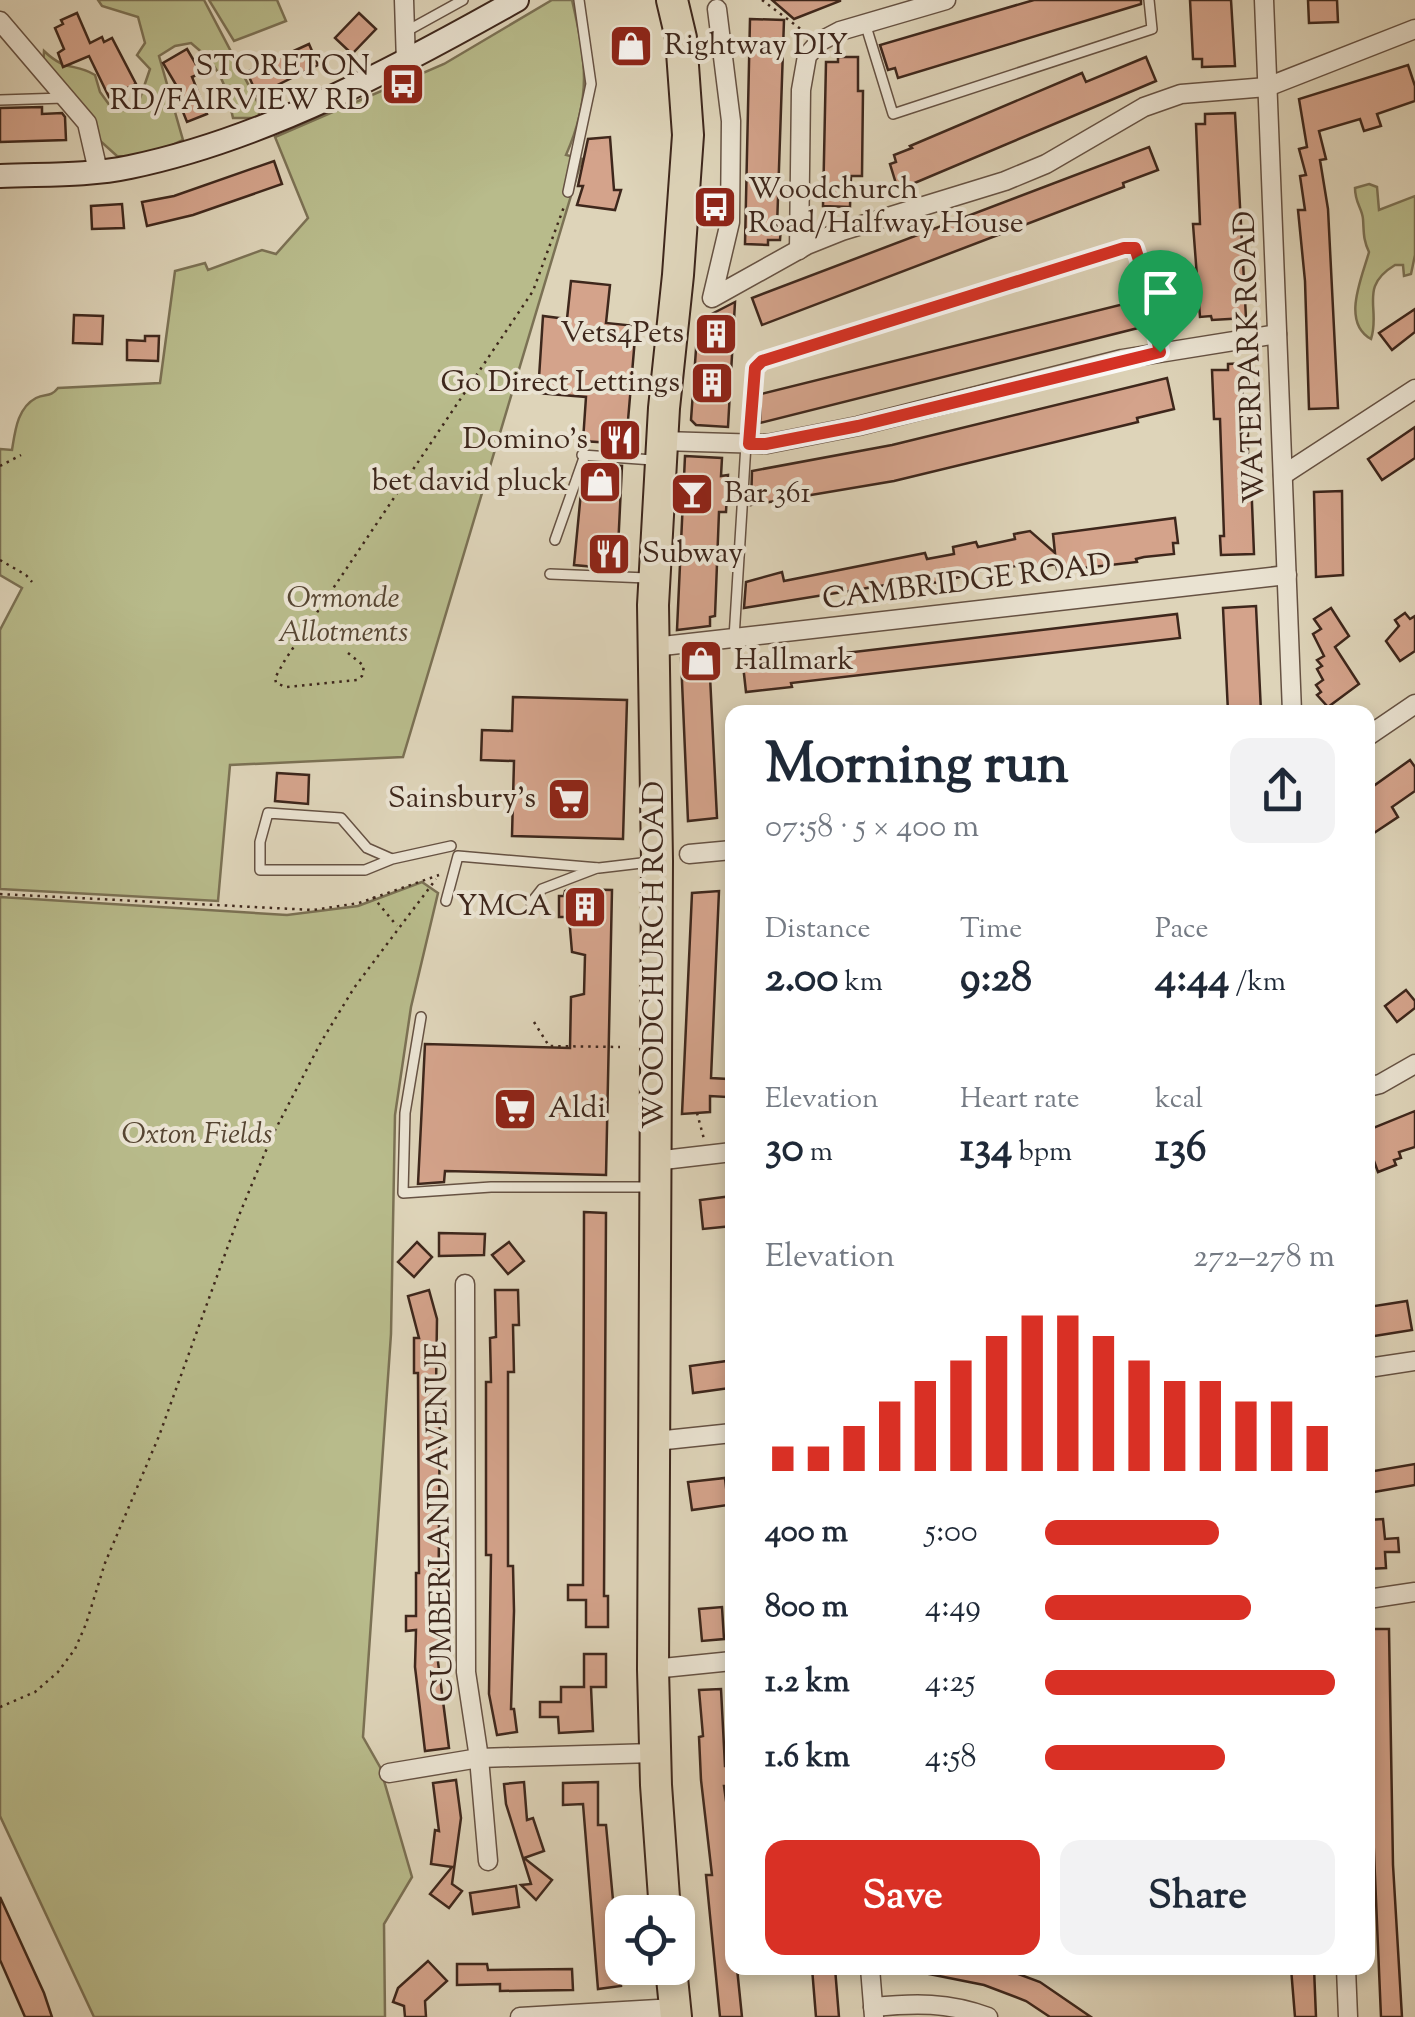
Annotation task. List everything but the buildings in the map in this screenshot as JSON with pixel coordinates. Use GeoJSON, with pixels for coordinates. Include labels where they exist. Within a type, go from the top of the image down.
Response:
{"type":"FeatureCollection","features":[{"type":"Feature","properties":{"kind":"highway","name":"WOODCHURCH ROAD"},"geometry":{"type":"LineString","coordinates":[[664,1895],[652,1669],[658,861],[654,647],[662,450],[688,135],[682,38],[672,0]]}},
{"type":"Feature","properties":{"kind":"highway"},"geometry":{"type":"LineString","coordinates":[[673,1985],[675,2012]]}},
{"type":"Feature","properties":{"kind":"main road"},"geometry":{"type":"LineString","coordinates":[[0,176],[127,168],[241,134],[406,62],[517,0]]}},
{"type":"Feature","properties":{"kind":"main road"},"geometry":{"type":"LineString","coordinates":[[655,0],[682,38]]}},
{"type":"Feature","properties":{"kind":"street"},"geometry":{"type":"LineString","coordinates":[[404,0],[406,62]]}},
{"type":"Feature","properties":{"kind":"street"},"geometry":{"type":"LineString","coordinates":[[799,250],[801,90],[807,56],[819,42],[840,31],[946,0]]}},
{"type":"Feature","properties":{"kind":"street","name":"WATERPARK ROAD"},"geometry":{"type":"LineString","coordinates":[[1264,0],[1292,705]]}},
{"type":"Feature","properties":{"kind":"street"},"geometry":{"type":"LineString","coordinates":[[717,9],[730,121],[730,222],[712,298],[842,231],[1004,181],[1046,164],[1110,124],[1181,94],[1267,87],[1415,29]]}},
{"type":"Feature","properties":{"kind":"street"},"geometry":{"type":"LineString","coordinates":[[0,21],[87,123],[98,171]]}},
{"type":"Feature","properties":{"kind":"street"},"geometry":{"type":"LineString","coordinates":[[662,450],[766,444],[858,426],[1160,352],[1278,334]]}},
{"type":"Feature","properties":{"kind":"street"},"geometry":{"type":"LineString","coordinates":[[1283,476],[1415,388]]}},
{"type":"Feature","properties":{"kind":"street","name":"CAMBRIDGE ROAD"},"geometry":{"type":"LineString","coordinates":[[654,647],[1287,575]]}},
{"type":"Feature","properties":{"kind":"street"},"geometry":{"type":"LineString","coordinates":[[1375,731],[1415,704]]}},
{"type":"Feature","properties":{"kind":"street"},"geometry":{"type":"LineString","coordinates":[[689,854],[725,851]]}},
{"type":"Feature","properties":{"kind":"street"},"geometry":{"type":"LineString","coordinates":[[1375,1085],[1415,1064]]}},
{"type":"Feature","properties":{"kind":"street"},"geometry":{"type":"LineString","coordinates":[[654,1174],[706,1155],[725,1153]]}},
{"type":"Feature","properties":{"kind":"street","name":"CUMBERLAND AVENUE"},"geometry":{"type":"LineString","coordinates":[[465,1284],[466,1672],[479,1758],[488,1862]]}},
{"type":"Feature","properties":{"kind":"street"},"geometry":{"type":"LineString","coordinates":[[1375,1367],[1415,1361]]}},
{"type":"Feature","properties":{"kind":"street"},"geometry":{"type":"LineString","coordinates":[[656,1441],[725,1434]]}},
{"type":"Feature","properties":{"kind":"street"},"geometry":{"type":"LineString","coordinates":[[1375,1598],[1415,1592]]}},
{"type":"Feature","properties":{"kind":"street"},"geometry":{"type":"LineString","coordinates":[[652,1669],[725,1662]]}},
{"type":"Feature","properties":{"kind":"street"},"geometry":{"type":"LineString","coordinates":[[389,1773],[479,1758],[654,1753]]}},
{"type":"Feature","properties":{"kind":"street"},"geometry":{"type":"LineString","coordinates":[[871,1975],[874,2012],[922,2002],[966,2008],[988,2017]]}},
{"type":"Feature","properties":{"kind":"street"},"geometry":{"type":"LineString","coordinates":[[1346,1975],[1348,2017]]}},
{"type":"Feature","properties":{"kind":"street"},"geometry":{"type":"LineString","coordinates":[[520,2017],[675,2012]]}},
{"type":"Feature","properties":{"kind":"lane"},"geometry":{"type":"LineString","coordinates":[[405,32],[463,0]]}},
{"type":"Feature","properties":{"kind":"lane"},"geometry":{"type":"LineString","coordinates":[[568,192],[591,84],[579,0]]}},
{"type":"Feature","properties":{"kind":"lane"},"geometry":{"type":"LineString","coordinates":[[865,24],[894,114],[1152,29],[1149,0]]}},
{"type":"Feature","properties":{"kind":"lane"},"geometry":{"type":"LineString","coordinates":[[0,100],[66,98]]}},
{"type":"Feature","properties":{"kind":"lane"},"geometry":{"type":"LineString","coordinates":[[734,638],[747,444],[755,368],[762,361],[1124,248],[1135,248],[1160,352]]}},
{"type":"Feature","properties":{"kind":"lane"},"geometry":{"type":"LineString","coordinates":[[554,540],[583,455],[662,450]]}},
{"type":"Feature","properties":{"kind":"lane"},"geometry":{"type":"LineString","coordinates":[[550,574],[655,578]]}},
{"type":"Feature","properties":{"kind":"lane"},"geometry":{"type":"LineString","coordinates":[[392,859],[367,848],[341,818],[268,813],[260,842],[260,870],[365,870],[392,859],[451,846]]}},
{"type":"Feature","properties":{"kind":"lane"},"geometry":{"type":"LineString","coordinates":[[446,901],[458,856],[599,868],[658,861]]}},
{"type":"Feature","properties":{"kind":"lane"},"geometry":{"type":"LineString","coordinates":[[531,903],[542,889],[599,868]]}},
{"type":"Feature","properties":{"kind":"lane"},"geometry":{"type":"LineString","coordinates":[[420,1018],[404,1113],[404,1193],[654,1174]]}},
{"type":"Feature","properties":{"kind":"path"},"geometry":{"type":"LineString","coordinates":[[762,0],[819,42]]}},
{"type":"Feature","properties":{"kind":"path"},"geometry":{"type":"LineString","coordinates":[[348,653],[364,666],[357,680],[286,687],[276,683],[285,660],[533,291],[568,192]]}},
{"type":"Feature","properties":{"kind":"path"},"geometry":{"type":"LineString","coordinates":[[0,466],[21,455]]}},
{"type":"Feature","properties":{"kind":"path"},"geometry":{"type":"LineString","coordinates":[[0,560],[26,574],[32,582]]}},
{"type":"Feature","properties":{"kind":"path"},"geometry":{"type":"LineString","coordinates":[[0,894],[290,912],[337,907],[441,874],[380,948],[321,1042],[272,1136],[74,1649],[58,1672],[35,1692],[0,1707]]}},
{"type":"Feature","properties":{"kind":"path"},"geometry":{"type":"LineString","coordinates":[[373,897],[398,927]]}},
{"type":"Feature","properties":{"kind":"path"},"geometry":{"type":"LineString","coordinates":[[534,1022],[549,1046],[620,1047]]}},
{"type":"Feature","properties":{"kind":"path"},"geometry":{"type":"LineString","coordinates":[[697,1113],[706,1155]]}},
{"type":"Feature","properties":{"kind":"green space"},"geometry":{"type":"Polygon","coordinates":[[[98,0],[204,0],[259,105],[259,118],[233,118],[224,85],[209,60],[191,43],[175,46],[159,56],[183,140],[147,157],[117,156],[88,130],[43,69],[44,51],[65,65],[95,75],[100,92],[113,110],[136,110],[150,69],[137,55],[145,43],[138,17],[102,6],[98,0]]]}},
{"type":"Feature","properties":{"kind":"green space"},"geometry":{"type":"Polygon","coordinates":[[[209,0],[277,0],[286,21],[234,41],[209,0]]]}},
{"type":"Feature","properties":{"kind":"green space","name":"Ormonde Allotments"},"geometry":{"type":"Polygon","coordinates":[[[552,0],[572,0],[581,42],[583,96],[566,155],[582,159],[403,757],[230,765],[218,901],[0,889],[0,630],[22,588],[0,575],[0,449],[12,450],[25,408],[58,388],[160,383],[175,271],[205,263],[208,270],[262,250],[276,254],[308,218],[275,137],[444,64],[552,0]]]}},
{"type":"Feature","properties":{"kind":"green space"},"geometry":{"type":"Polygon","coordinates":[[[1369,184],[1377,187],[1379,210],[1415,196],[1415,255],[1411,274],[1404,276],[1403,265],[1395,265],[1377,282],[1371,339],[1362,331],[1355,311],[1369,252],[1355,188],[1369,184]]]}},
{"type":"Feature","properties":{"kind":"green space","name":"Oxton Fields"},"geometry":{"type":"Polygon","coordinates":[[[422,882],[438,893],[411,1007],[395,1115],[391,1334],[363,1737],[380,1767],[412,1877],[384,1924],[385,2017],[94,2017],[0,1816],[0,897],[287,915],[358,906],[422,882]]]}},
{"type":"Feature","properties":{"kind":"place","name":"Rightway DIY"},"geometry":{"type":"Point","coordinates":[631,46]}},
{"type":"Feature","properties":{"kind":"place","name":"STORETON RD/FAIRVIEW RD"},"geometry":{"type":"Point","coordinates":[403,84]}},
{"type":"Feature","properties":{"kind":"place","name":"Woodchurch Road/Halfway House"},"geometry":{"type":"Point","coordinates":[715,207]}},
{"type":"Feature","properties":{"kind":"place","name":"Vets4Pets"},"geometry":{"type":"Point","coordinates":[716,334]}},
{"type":"Feature","properties":{"kind":"place","name":"Go Direct Lettings"},"geometry":{"type":"Point","coordinates":[712,383]}},
{"type":"Feature","properties":{"kind":"place","name":"Domino's"},"geometry":{"type":"Point","coordinates":[620,440]}},
{"type":"Feature","properties":{"kind":"place","name":"bet david pluck"},"geometry":{"type":"Point","coordinates":[600,482]}},
{"type":"Feature","properties":{"kind":"place","name":"Bar 361"},"geometry":{"type":"Point","coordinates":[692,494]}},
{"type":"Feature","properties":{"kind":"place","name":"Subway"},"geometry":{"type":"Point","coordinates":[609,554]}},
{"type":"Feature","properties":{"kind":"place","name":"Hallmark"},"geometry":{"type":"Point","coordinates":[701,661]}},
{"type":"Feature","properties":{"kind":"place","name":"Sainsbury's"},"geometry":{"type":"Point","coordinates":[569,799]}},
{"type":"Feature","properties":{"kind":"place","name":"YMCA"},"geometry":{"type":"Point","coordinates":[585,907]}},
{"type":"Feature","properties":{"kind":"place","name":"Aldi"},"geometry":{"type":"Point","coordinates":[515,1109]}},
{"type":"Feature","properties":{"kind":"route"},"geometry":{"type":"LineString","coordinates":[[1124,248],[1135,248],[1160,352],[858,426],[749,444],[755,368],[762,361],[1124,248]]}}]}
